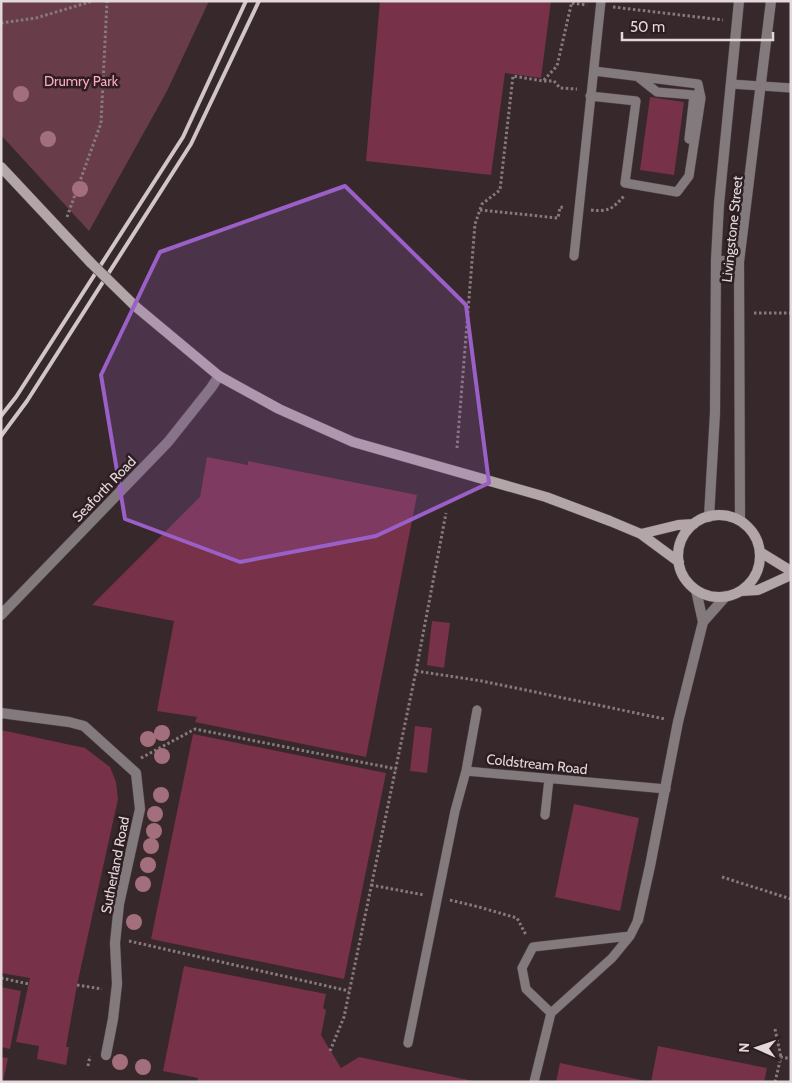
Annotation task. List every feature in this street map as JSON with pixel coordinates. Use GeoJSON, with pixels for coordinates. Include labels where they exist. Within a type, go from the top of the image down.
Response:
{"type":"FeatureCollection","features":[{"type":"Feature","properties":{"kind":"street","name":"Livingstone Street"},"geometry":{"type":"LineString","coordinates":[[709,517],[715,413],[718,204],[739,1]]}},
{"type":"Feature","properties":{"kind":"street","name":"Livingstone Street"},"geometry":{"type":"LineString","coordinates":[[740,520],[739,262],[771,1]]}},
{"type":"Feature","properties":{"kind":"street"},"geometry":{"type":"LineString","coordinates":[[1,168],[90,263],[135,306],[219,376],[278,410],[353,442],[546,497],[641,534],[679,562]]}},
{"type":"Feature","properties":{"kind":"street","name":"Seaforth Road"},"geometry":{"type":"LineString","coordinates":[[1,615],[168,442],[219,376]]}},
{"type":"Feature","properties":{"kind":"street"},"geometry":{"type":"LineString","coordinates":[[641,534],[678,525],[694,524],[709,517],[719,515],[730,516],[740,520],[750,528],[757,539],[760,552],[759,567],[752,581],[741,591]]}},
{"type":"Feature","properties":{"kind":"street"},"geometry":{"type":"LineString","coordinates":[[694,524],[682,541],[679,562],[682,573],[696,590],[716,597],[726,596],[741,591],[758,590],[791,575]]}},
{"type":"Feature","properties":{"kind":"street"},"geometry":{"type":"LineString","coordinates":[[760,552],[791,571]]}},
{"type":"Feature","properties":{"kind":"street"},"geometry":{"type":"LineString","coordinates":[[638,920],[666,790],[678,722],[702,622],[696,590]]}},
{"type":"Feature","properties":{"kind":"street"},"geometry":{"type":"LineString","coordinates":[[702,622],[726,596]]}},
{"type":"Feature","properties":{"kind":"street","name":"Sutherland Road"},"geometry":{"type":"LineString","coordinates":[[1,713],[69,722],[84,726],[136,773],[140,809],[119,904],[115,943],[117,984],[106,1055]]}},
{"type":"Feature","properties":{"kind":"lane"},"geometry":{"type":"LineString","coordinates":[[574,256],[601,4]]}},
{"type":"Feature","properties":{"kind":"lane"},"geometry":{"type":"LineString","coordinates":[[590,96],[636,101],[625,183],[677,192],[689,176],[701,98],[698,84],[594,71]]}},
{"type":"Feature","properties":{"kind":"lane"},"geometry":{"type":"LineString","coordinates":[[731,84],[791,88]]}},
{"type":"Feature","properties":{"kind":"lane"},"geometry":{"type":"LineString","coordinates":[[716,260],[739,262]]}},
{"type":"Feature","properties":{"kind":"lane","name":"Coldstream Road"},"geometry":{"type":"LineString","coordinates":[[477,710],[466,770],[666,790]]}},
{"type":"Feature","properties":{"kind":"lane"},"geometry":{"type":"LineString","coordinates":[[408,1043],[455,812],[466,770]]}},
{"type":"Feature","properties":{"kind":"lane"},"geometry":{"type":"LineString","coordinates":[[545,815],[549,779]]}},
{"type":"Feature","properties":{"kind":"lane"},"geometry":{"type":"LineString","coordinates":[[534,1082],[552,1013],[612,958],[630,936],[638,920]]}},
{"type":"Feature","properties":{"kind":"lane"},"geometry":{"type":"LineString","coordinates":[[552,1013],[526,989],[522,968],[532,947],[630,936]]}},
{"type":"Feature","properties":{"kind":"path"},"geometry":{"type":"LineString","coordinates":[[1,23],[36,18],[93,1]]}},
{"type":"Feature","properties":{"kind":"path"},"geometry":{"type":"LineString","coordinates":[[62,232],[101,123],[107,1]]}},
{"type":"Feature","properties":{"kind":"path"},"geometry":{"type":"LineString","coordinates":[[457,448],[475,224],[482,204],[500,190],[513,76],[543,81],[556,66],[572,2],[601,4],[737,22]]}},
{"type":"Feature","properties":{"kind":"path"},"geometry":{"type":"LineString","coordinates":[[480,210],[558,218],[560,208],[605,212],[615,206],[636,184]]}},
{"type":"Feature","properties":{"kind":"path"},"geometry":{"type":"LineString","coordinates":[[740,313],[791,314]]}},
{"type":"Feature","properties":{"kind":"path"},"geometry":{"type":"LineString","coordinates":[[330,1051],[344,1017],[416,671],[446,513]]}},
{"type":"Feature","properties":{"kind":"path"},"geometry":{"type":"LineString","coordinates":[[416,671],[482,681],[678,722]]}},
{"type":"Feature","properties":{"kind":"path"},"geometry":{"type":"LineString","coordinates":[[126,765],[195,729],[396,769]]}},
{"type":"Feature","properties":{"kind":"path"},"geometry":{"type":"LineString","coordinates":[[722,877],[791,899]]}},
{"type":"Feature","properties":{"kind":"path"},"geometry":{"type":"LineString","coordinates":[[371,885],[479,906],[517,918],[532,947]]}},
{"type":"Feature","properties":{"kind":"path"},"geometry":{"type":"LineString","coordinates":[[115,943],[128,941],[349,991]]}},
{"type":"Feature","properties":{"kind":"path"},"geometry":{"type":"LineString","coordinates":[[1,978],[28,984]]}},
{"type":"Feature","properties":{"kind":"path"},"geometry":{"type":"LineString","coordinates":[[78,985],[102,989],[102,980]]}},
{"type":"Feature","properties":{"kind":"path"},"geometry":{"type":"LineString","coordinates":[[775,1029],[780,1057],[775,1082]]}},
{"type":"Feature","properties":{"kind":"path"},"geometry":{"type":"LineString","coordinates":[[780,1057],[791,1059]]}},
{"type":"Feature","properties":{"kind":"highlighted area"},"geometry":{"type":"Polygon","coordinates":[[[345,186],[466,305],[489,483],[376,536],[240,562],[125,519],[101,375],[160,252],[345,186]]]}},
{"type":"Feature","properties":{"kind":"green space","name":"Drumry Park"},"geometry":{"type":"Polygon","coordinates":[[[1,1],[209,1],[167,91],[89,231],[1,135],[1,1]]]}},
{"type":"Feature","properties":{"kind":"building"},"geometry":{"type":"Polygon","coordinates":[[[380,1],[551,1],[541,78],[505,73],[491,175],[366,161],[380,1]]]}},
{"type":"Feature","properties":{"kind":"building"},"geometry":{"type":"Polygon","coordinates":[[[650,97],[684,102],[674,175],[640,170],[650,97]]]}},
{"type":"Feature","properties":{"kind":"building"},"geometry":{"type":"Polygon","coordinates":[[[207,457],[248,465],[248,461],[417,495],[366,757],[195,722],[197,717],[157,711],[174,621],[92,605],[200,497],[207,457]]]}},
{"type":"Feature","properties":{"kind":"building"},"geometry":{"type":"Polygon","coordinates":[[[432,621],[450,623],[444,668],[427,665],[432,621]]]}},
{"type":"Feature","properties":{"kind":"building"},"geometry":{"type":"Polygon","coordinates":[[[415,726],[432,728],[427,773],[410,771],[415,726]]]}},
{"type":"Feature","properties":{"kind":"building"},"geometry":{"type":"Polygon","coordinates":[[[1,730],[85,748],[110,767],[116,782],[118,799],[77,985],[66,1047],[69,1047],[66,1065],[37,1059],[39,1046],[16,1042],[30,978],[1,973],[1,730]]]}},
{"type":"Feature","properties":{"kind":"building"},"geometry":{"type":"Polygon","coordinates":[[[193,734],[386,773],[344,979],[151,939],[193,734]]]}},
{"type":"Feature","properties":{"kind":"building"},"geometry":{"type":"Polygon","coordinates":[[[574,804],[639,818],[620,911],[555,897],[574,804]]]}},
{"type":"Feature","properties":{"kind":"building"},"geometry":{"type":"Polygon","coordinates":[[[184,966],[326,994],[323,1008],[326,1010],[321,1035],[341,1068],[359,1057],[478,1082],[197,1082],[198,1078],[163,1071],[184,966]]]}},
{"type":"Feature","properties":{"kind":"building"},"geometry":{"type":"Polygon","coordinates":[[[1,987],[21,991],[10,1049],[1,1047],[1,987]]]}},
{"type":"Feature","properties":{"kind":"building"},"geometry":{"type":"Polygon","coordinates":[[[658,1046],[767,1068],[764,1082],[651,1082],[658,1046]]]}},
{"type":"Feature","properties":{"kind":"building"},"geometry":{"type":"Polygon","coordinates":[[[1,1057],[8,1058],[3,1082],[1,1082],[1,1057]]]}},
{"type":"Feature","properties":{"kind":"building"},"geometry":{"type":"Polygon","coordinates":[[[560,1063],[646,1081],[646,1082],[556,1082],[560,1063]]]}},
{"type":"Feature","properties":{"kind":"railway"},"geometry":{"type":"LineString","coordinates":[[1,416],[16,397],[183,137],[246,1]]}},
{"type":"Feature","properties":{"kind":"railway"},"geometry":{"type":"LineString","coordinates":[[1,436],[27,401],[191,144],[259,1]]}}]}
